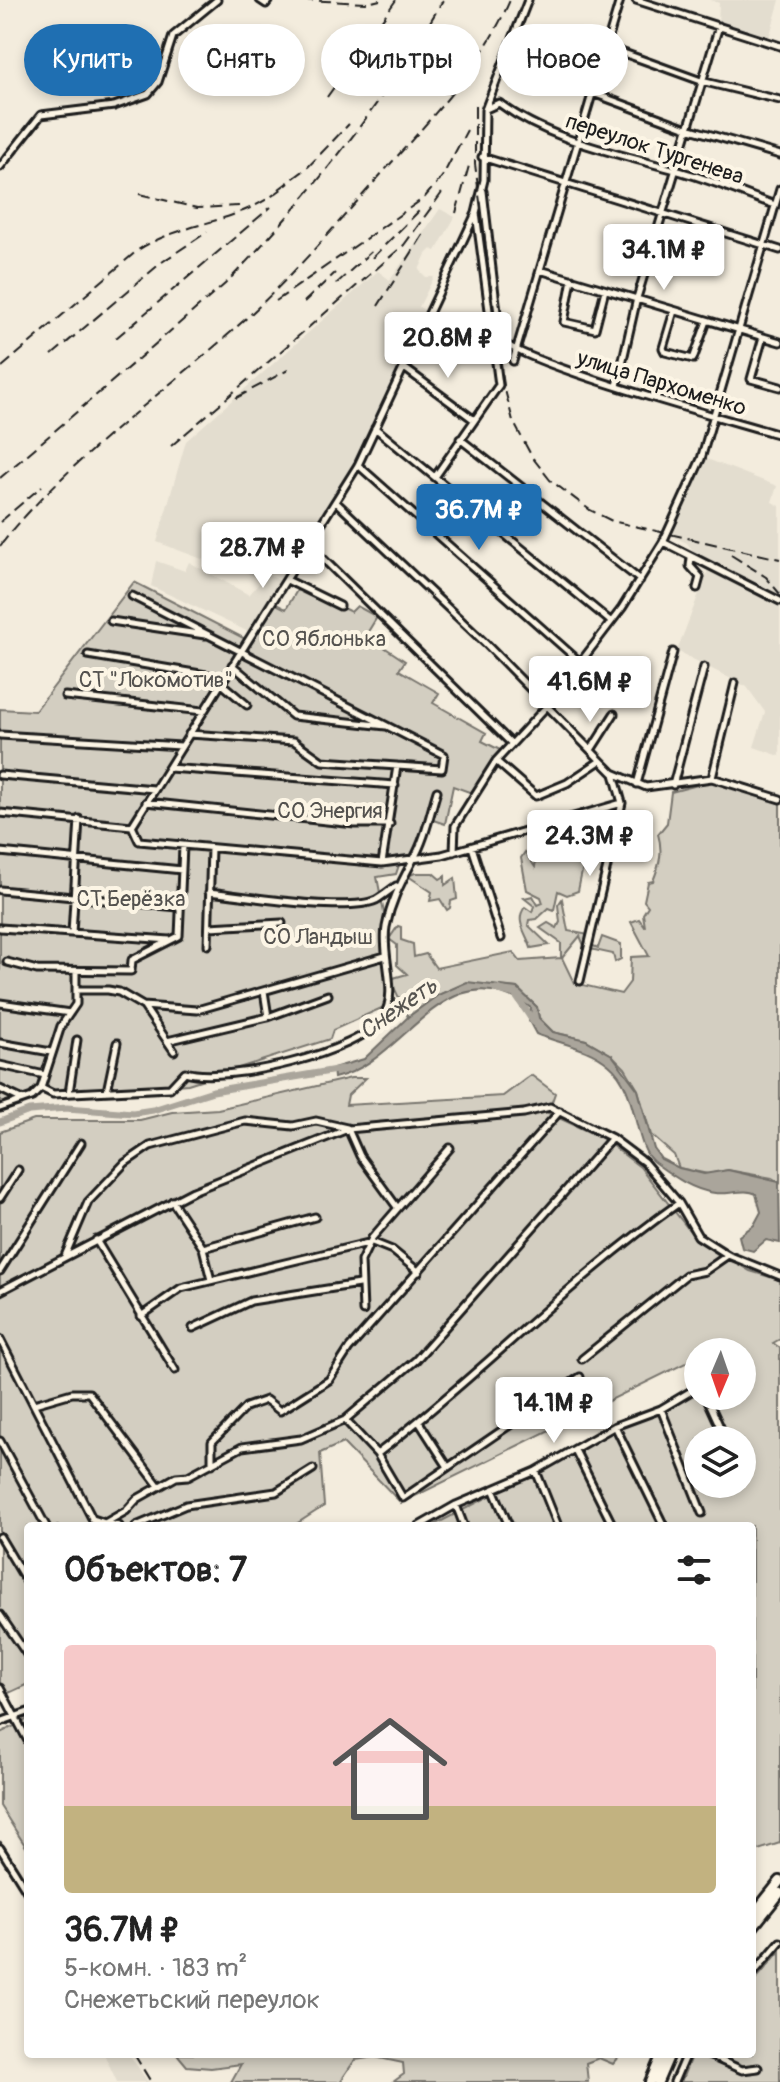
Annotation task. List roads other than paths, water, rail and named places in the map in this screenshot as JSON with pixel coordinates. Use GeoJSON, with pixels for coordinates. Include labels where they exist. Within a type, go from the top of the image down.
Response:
{"type":"FeatureCollection","features":[{"type":"Feature","properties":{"kind":"main road"},"geometry":{"type":"LineString","coordinates":[[756,1911],[780,1881]]}},
{"type":"Feature","properties":{"kind":"main road"},"geometry":{"type":"LineString","coordinates":[[756,1923],[780,1893]]}},
{"type":"Feature","properties":{"kind":"main road"},"geometry":{"type":"LineString","coordinates":[[650,2082],[660,2058]]}},
{"type":"Feature","properties":{"kind":"main road"},"geometry":{"type":"LineString","coordinates":[[658,2082],[668,2058]]}},
{"type":"Feature","properties":{"kind":"street"},"geometry":{"type":"LineString","coordinates":[[0,167],[41,115],[114,106],[148,94],[158,82],[173,36],[217,0]]}},
{"type":"Feature","properties":{"kind":"street"},"geometry":{"type":"LineString","coordinates":[[260,0],[266,4],[269,0]]}},
{"type":"Feature","properties":{"kind":"street"},"geometry":{"type":"LineString","coordinates":[[516,352],[500,338],[482,157],[485,110],[528,0]]}},
{"type":"Feature","properties":{"kind":"street"},"geometry":{"type":"LineString","coordinates":[[613,24],[620,0]]}},
{"type":"Feature","properties":{"kind":"street"},"geometry":{"type":"LineString","coordinates":[[636,0],[780,46]]}},
{"type":"Feature","properties":{"kind":"street"},"geometry":{"type":"LineString","coordinates":[[617,386],[637,298],[719,26]]}},
{"type":"Feature","properties":{"kind":"street"},"geometry":{"type":"LineString","coordinates":[[628,55],[701,81],[780,100]]}},
{"type":"Feature","properties":{"kind":"street"},"geometry":{"type":"LineString","coordinates":[[513,361],[591,96]]}},
{"type":"Feature","properties":{"kind":"street"},"geometry":{"type":"LineString","coordinates":[[594,96],[780,155]]}},
{"type":"Feature","properties":{"kind":"street","name":"переулок Тургенева"},"geometry":{"type":"LineString","coordinates":[[485,110],[492,103],[499,103],[539,127],[577,142],[777,202]]}},
{"type":"Feature","properties":{"kind":"street"},"geometry":{"type":"LineString","coordinates":[[482,157],[780,250]]}},
{"type":"Feature","properties":{"kind":"street"},"geometry":{"type":"LineString","coordinates":[[132,826],[358,465],[476,213],[483,189]]}},
{"type":"Feature","properties":{"kind":"street"},"geometry":{"type":"LineString","coordinates":[[454,852],[455,826],[496,761],[547,706],[640,580],[663,542],[696,472],[780,189]]}},
{"type":"Feature","properties":{"kind":"street"},"geometry":{"type":"LineString","coordinates":[[435,477],[499,385],[476,213]]}},
{"type":"Feature","properties":{"kind":"street"},"geometry":{"type":"LineString","coordinates":[[540,270],[780,342]]}},
{"type":"Feature","properties":{"kind":"street"},"geometry":{"type":"LineString","coordinates":[[572,279],[564,322],[595,329],[605,290]]}},
{"type":"Feature","properties":{"kind":"street"},"geometry":{"type":"LineString","coordinates":[[674,311],[663,348],[678,355],[694,358],[707,321]]}},
{"type":"Feature","properties":{"kind":"street"},"geometry":{"type":"LineString","coordinates":[[763,337],[751,379],[780,387]]}},
{"type":"Feature","properties":{"kind":"street","name":"улица Пархоменко"},"geometry":{"type":"LineString","coordinates":[[516,352],[780,435]]}},
{"type":"Feature","properties":{"kind":"street"},"geometry":{"type":"LineString","coordinates":[[403,367],[473,419]]}},
{"type":"Feature","properties":{"kind":"street"},"geometry":{"type":"LineString","coordinates":[[375,428],[610,621]]}},
{"type":"Feature","properties":{"kind":"street"},"geometry":{"type":"LineString","coordinates":[[460,439],[640,580]]}},
{"type":"Feature","properties":{"kind":"street"},"geometry":{"type":"LineString","coordinates":[[358,465],[580,662]]}},
{"type":"Feature","properties":{"kind":"street"},"geometry":{"type":"LineString","coordinates":[[337,503],[373,533],[613,773],[637,784],[660,788],[712,778],[780,799]]}},
{"type":"Feature","properties":{"kind":"street"},"geometry":{"type":"LineString","coordinates":[[663,542],[780,601]]}},
{"type":"Feature","properties":{"kind":"street"},"geometry":{"type":"LineString","coordinates":[[310,546],[511,743]]}},
{"type":"Feature","properties":{"kind":"street"},"geometry":{"type":"LineString","coordinates":[[691,558],[690,566],[700,577],[697,588]]}},
{"type":"Feature","properties":{"kind":"street"},"geometry":{"type":"LineString","coordinates":[[286,580],[340,606]]}},
{"type":"Feature","properties":{"kind":"street"},"geometry":{"type":"LineString","coordinates":[[132,596],[444,755],[442,769],[322,761],[294,741],[189,734]]}},
{"type":"Feature","properties":{"kind":"street"},"geometry":{"type":"LineString","coordinates":[[111,621],[210,636]]}},
{"type":"Feature","properties":{"kind":"street"},"geometry":{"type":"LineString","coordinates":[[637,784],[673,652]]}},
{"type":"Feature","properties":{"kind":"street"},"geometry":{"type":"LineString","coordinates":[[88,655],[223,681],[247,705]]}},
{"type":"Feature","properties":{"kind":"street"},"geometry":{"type":"LineString","coordinates":[[232,665],[293,716],[387,726]]}},
{"type":"Feature","properties":{"kind":"street"},"geometry":{"type":"LineString","coordinates":[[673,785],[704,667]]}},
{"type":"Feature","properties":{"kind":"street"},"geometry":{"type":"LineString","coordinates":[[712,778],[735,683]]}},
{"type":"Feature","properties":{"kind":"street"},"geometry":{"type":"LineString","coordinates":[[65,696],[203,711]]}},
{"type":"Feature","properties":{"kind":"street"},"geometry":{"type":"LineString","coordinates":[[591,750],[614,714]]}},
{"type":"Feature","properties":{"kind":"street"},"geometry":{"type":"LineString","coordinates":[[0,735],[181,746]]}},
{"type":"Feature","properties":{"kind":"street"},"geometry":{"type":"LineString","coordinates":[[496,761],[536,796],[567,783],[600,761]]}},
{"type":"Feature","properties":{"kind":"street"},"geometry":{"type":"LineString","coordinates":[[382,863],[397,766]]}},
{"type":"Feature","properties":{"kind":"street"},"geometry":{"type":"LineString","coordinates":[[169,768],[395,785]]}},
{"type":"Feature","properties":{"kind":"street"},"geometry":{"type":"LineString","coordinates":[[580,981],[622,803],[613,773]]}},
{"type":"Feature","properties":{"kind":"street"},"geometry":{"type":"LineString","coordinates":[[0,775],[154,789]]}},
{"type":"Feature","properties":{"kind":"street"},"geometry":{"type":"LineString","coordinates":[[41,1088],[53,1094],[170,1088],[185,1072],[201,1077],[253,1070],[349,1045],[374,1028],[389,1004],[386,929],[397,885],[414,860],[437,791]]}},
{"type":"Feature","properties":{"kind":"street"},"geometry":{"type":"LineString","coordinates":[[146,802],[355,824],[390,824]]}},
{"type":"Feature","properties":{"kind":"street"},"geometry":{"type":"LineString","coordinates":[[132,826],[139,841],[382,863],[454,852],[622,803]]}},
{"type":"Feature","properties":{"kind":"street"},"geometry":{"type":"LineString","coordinates":[[0,813],[132,826]]}},
{"type":"Feature","properties":{"kind":"street"},"geometry":{"type":"LineString","coordinates":[[72,933],[79,819]]}},
{"type":"Feature","properties":{"kind":"street"},"geometry":{"type":"LineString","coordinates":[[7,962],[37,970],[131,971],[132,960],[179,936],[183,846]]}},
{"type":"Feature","properties":{"kind":"street"},"geometry":{"type":"LineString","coordinates":[[472,847],[501,938]]}},
{"type":"Feature","properties":{"kind":"street"},"geometry":{"type":"LineString","coordinates":[[208,945],[211,848]]}},
{"type":"Feature","properties":{"kind":"street"},"geometry":{"type":"LineString","coordinates":[[0,852],[182,870]]}},
{"type":"Feature","properties":{"kind":"street"},"geometry":{"type":"LineString","coordinates":[[209,892],[317,904],[361,903],[375,900],[397,885]]}},
{"type":"Feature","properties":{"kind":"street"},"geometry":{"type":"LineString","coordinates":[[0,890],[178,907]]}},
{"type":"Feature","properties":{"kind":"street"},"geometry":{"type":"LineString","coordinates":[[209,927],[282,923]]}},
{"type":"Feature","properties":{"kind":"street"},"geometry":{"type":"LineString","coordinates":[[0,928],[171,940]]}},
{"type":"Feature","properties":{"kind":"street"},"geometry":{"type":"LineString","coordinates":[[143,1006],[197,1010],[385,956]]}},
{"type":"Feature","properties":{"kind":"street"},"geometry":{"type":"LineString","coordinates":[[0,1108],[23,1100],[41,1088],[51,1052],[78,990],[76,971]]}},
{"type":"Feature","properties":{"kind":"street"},"geometry":{"type":"LineString","coordinates":[[78,990],[119,992],[143,1006],[174,1051]]}},
{"type":"Feature","properties":{"kind":"street"},"geometry":{"type":"LineString","coordinates":[[264,991],[268,1017]]}},
{"type":"Feature","properties":{"kind":"street"},"geometry":{"type":"LineString","coordinates":[[167,1041],[268,1017],[328,995]]}},
{"type":"Feature","properties":{"kind":"street"},"geometry":{"type":"LineString","coordinates":[[0,1003],[70,1013]]}},
{"type":"Feature","properties":{"kind":"street"},"geometry":{"type":"LineString","coordinates":[[69,1093],[77,1040]]}},
{"type":"Feature","properties":{"kind":"street"},"geometry":{"type":"LineString","coordinates":[[0,1043],[51,1052]]}},
{"type":"Feature","properties":{"kind":"street"},"geometry":{"type":"LineString","coordinates":[[107,1091],[117,1043]]}},
{"type":"Feature","properties":{"kind":"street"},"geometry":{"type":"LineString","coordinates":[[0,1065],[45,1075]]}},
{"type":"Feature","properties":{"kind":"street"},"geometry":{"type":"LineString","coordinates":[[0,1089],[23,1100]]}},
{"type":"Feature","properties":{"kind":"street"},"geometry":{"type":"LineString","coordinates":[[0,1291],[172,1201],[348,1129],[524,1113],[550,1107],[612,1138],[644,1162],[679,1203],[698,1236],[728,1255],[780,1276]]}},
{"type":"Feature","properties":{"kind":"street"},"geometry":{"type":"LineString","coordinates":[[212,1464],[212,1442],[226,1424],[246,1407],[266,1400],[280,1411],[329,1380],[349,1349],[560,1111]]}},
{"type":"Feature","properties":{"kind":"street"},"geometry":{"type":"LineString","coordinates":[[65,1256],[88,1202],[125,1163],[150,1146],[245,1121],[293,1126],[316,1121],[348,1129]]}},
{"type":"Feature","properties":{"kind":"street"},"geometry":{"type":"LineString","coordinates":[[348,1129],[360,1156],[397,1207]]}},
{"type":"Feature","properties":{"kind":"street"},"geometry":{"type":"LineString","coordinates":[[106,1522],[159,1486],[212,1464],[242,1447],[301,1439],[345,1420],[416,1360],[612,1138]]}},
{"type":"Feature","properties":{"kind":"street"},"geometry":{"type":"LineString","coordinates":[[0,1271],[81,1143]]}},
{"type":"Feature","properties":{"kind":"street"},"geometry":{"type":"LineString","coordinates":[[363,1311],[359,1284],[361,1261],[397,1207],[450,1148]]}},
{"type":"Feature","properties":{"kind":"street"},"geometry":{"type":"LineString","coordinates":[[0,1198],[18,1170]]}},
{"type":"Feature","properties":{"kind":"street"},"geometry":{"type":"LineString","coordinates":[[172,1201],[203,1248],[211,1280]]}},
{"type":"Feature","properties":{"kind":"street"},"geometry":{"type":"LineString","coordinates":[[377,1454],[419,1422],[624,1241],[679,1203]]}},
{"type":"Feature","properties":{"kind":"street"},"geometry":{"type":"LineString","coordinates":[[203,1248],[315,1217]]}},
{"type":"Feature","properties":{"kind":"street"},"geometry":{"type":"LineString","coordinates":[[96,1240],[175,1370]]}},
{"type":"Feature","properties":{"kind":"street"},"geometry":{"type":"LineString","coordinates":[[141,1316],[181,1288],[372,1242],[392,1250],[419,1272]]}},
{"type":"Feature","properties":{"kind":"street"},"geometry":{"type":"LineString","coordinates":[[582,1359],[686,1275],[705,1271],[728,1255]]}},
{"type":"Feature","properties":{"kind":"street"},"geometry":{"type":"LineString","coordinates":[[193,1328],[251,1301],[359,1284]]}},
{"type":"Feature","properties":{"kind":"street"},"geometry":{"type":"LineString","coordinates":[[0,1339],[94,1522]]}},
{"type":"Feature","properties":{"kind":"street"},"geometry":{"type":"LineString","coordinates":[[345,1420],[377,1454],[403,1498],[580,1377]]}},
{"type":"Feature","properties":{"kind":"street"},"geometry":{"type":"LineString","coordinates":[[34,1404],[72,1393],[89,1393],[159,1486]]}},
{"type":"Feature","properties":{"kind":"street"},"geometry":{"type":"LineString","coordinates":[[428,1522],[456,1505],[536,1471],[615,1426],[661,1409],[684,1395]]}},
{"type":"Feature","properties":{"kind":"street"},"geometry":{"type":"LineString","coordinates":[[661,1409],[702,1513]]}},
{"type":"Feature","properties":{"kind":"street"},"geometry":{"type":"LineString","coordinates":[[419,1422],[448,1467]]}},
{"type":"Feature","properties":{"kind":"street"},"geometry":{"type":"LineString","coordinates":[[615,1426],[662,1522]]}},
{"type":"Feature","properties":{"kind":"street"},"geometry":{"type":"LineString","coordinates":[[0,1441],[44,1522]]}},
{"type":"Feature","properties":{"kind":"street"},"geometry":{"type":"LineString","coordinates":[[575,1450],[611,1522]]}},
{"type":"Feature","properties":{"kind":"street"},"geometry":{"type":"LineString","coordinates":[[146,1522],[186,1505],[276,1492],[313,1469]]}},
{"type":"Feature","properties":{"kind":"street"},"geometry":{"type":"LineString","coordinates":[[536,1471],[556,1522]]}},
{"type":"Feature","properties":{"kind":"street"},"geometry":{"type":"LineString","coordinates":[[494,1491],[507,1522]]}},
{"type":"Feature","properties":{"kind":"street"},"geometry":{"type":"LineString","coordinates":[[456,1505],[462,1522]]}},
{"type":"Feature","properties":{"kind":"street"},"geometry":{"type":"LineString","coordinates":[[93,1519],[102,1522]]}},
{"type":"Feature","properties":{"kind":"street"},"geometry":{"type":"LineString","coordinates":[[0,1537],[24,1577]]}},
{"type":"Feature","properties":{"kind":"street"},"geometry":{"type":"LineString","coordinates":[[0,1615],[24,1650]]}},
{"type":"Feature","properties":{"kind":"street"},"geometry":{"type":"LineString","coordinates":[[0,1688],[24,1734]]}},
{"type":"Feature","properties":{"kind":"street"},"geometry":{"type":"LineString","coordinates":[[0,1722],[24,1713]]}},
{"type":"Feature","properties":{"kind":"street"},"geometry":{"type":"LineString","coordinates":[[0,1848],[24,1887]]}},
{"type":"Feature","properties":{"kind":"street"},"geometry":{"type":"LineString","coordinates":[[756,1970],[780,1942]]}},
{"type":"Feature","properties":{"kind":"street"},"geometry":{"type":"LineString","coordinates":[[674,2082],[684,2058]]}},
{"type":"Feature","properties":{"kind":"street"},"geometry":{"type":"LineString","coordinates":[[715,2058],[742,2070],[758,2068]]}},
{"type":"Feature","properties":{"kind":"waterway","name":"Снежеть"},"geometry":{"type":"LineString","coordinates":[[496,989],[515,994],[533,1021]]}},
{"type":"Feature","properties":{"kind":"waterway","name":"Снежеть"},"geometry":{"type":"LineString","coordinates":[[0,1122],[29,1111],[67,1108],[133,1113],[153,1110],[213,1091],[342,1069]]}},
{"type":"Feature","properties":{"kind":"railway"},"geometry":{"type":"LineString","coordinates":[[301,0],[368,3],[380,0]]}},
{"type":"Feature","properties":{"kind":"railway"},"geometry":{"type":"LineString","coordinates":[[327,97],[396,0]]}},
{"type":"Feature","properties":{"kind":"railway"},"geometry":{"type":"LineString","coordinates":[[0,478],[225,284],[256,251],[315,184],[370,113],[443,0]]}},
{"type":"Feature","properties":{"kind":"railway"},"geometry":{"type":"LineString","coordinates":[[0,546],[58,482],[221,341],[307,257],[458,85],[487,44],[510,0]]}},
{"type":"Feature","properties":{"kind":"railway"},"geometry":{"type":"LineString","coordinates":[[475,106],[475,164],[504,386],[513,421],[532,457],[550,480],[590,510],[612,521],[780,559]]}},
{"type":"Feature","properties":{"kind":"railway"},"geometry":{"type":"LineString","coordinates":[[279,189],[306,169],[349,124]]}},
{"type":"Feature","properties":{"kind":"railway"},"geometry":{"type":"LineString","coordinates":[[276,301],[424,198],[442,177],[467,130]]}},
{"type":"Feature","properties":{"kind":"railway"},"geometry":{"type":"LineString","coordinates":[[456,213],[470,162]]}},
{"type":"Feature","properties":{"kind":"railway"},"geometry":{"type":"LineString","coordinates":[[2,367],[138,250],[175,232],[252,207],[289,183]]}},
{"type":"Feature","properties":{"kind":"railway"},"geometry":{"type":"LineString","coordinates":[[171,446],[404,245],[444,190]]}},
{"type":"Feature","properties":{"kind":"railway"},"geometry":{"type":"LineString","coordinates":[[139,194],[197,208],[239,206]]}},
{"type":"Feature","properties":{"kind":"railway"},"geometry":{"type":"LineString","coordinates":[[116,338],[271,207]]}},
{"type":"Feature","properties":{"kind":"railway"},"geometry":{"type":"LineString","coordinates":[[372,258],[420,210]]}},
{"type":"Feature","properties":{"kind":"railway"},"geometry":{"type":"LineString","coordinates":[[52,355],[162,262],[207,232]]}},
{"type":"Feature","properties":{"kind":"railway"},"geometry":{"type":"LineString","coordinates":[[378,306],[423,235]]}},
{"type":"Feature","properties":{"kind":"railway"},"geometry":{"type":"LineString","coordinates":[[336,284],[375,248]]}},
{"type":"Feature","properties":{"kind":"railway"},"geometry":{"type":"LineString","coordinates":[[304,302],[335,273]]}},
{"type":"Feature","properties":{"kind":"railway"},"geometry":{"type":"LineString","coordinates":[[236,398],[288,370]]}},
{"type":"Feature","properties":{"kind":"railway"},"geometry":{"type":"LineString","coordinates":[[0,522],[42,486]]}},
{"type":"Feature","properties":{"kind":"railway"},"geometry":{"type":"LineString","coordinates":[[731,555],[766,577],[780,594]]}},
{"type":"Feature","properties":{"kind":"railway"},"geometry":{"type":"LineString","coordinates":[[0,1841],[24,1880]]}},
{"type":"Feature","properties":{"kind":"railway"},"geometry":{"type":"LineString","coordinates":[[136,2058],[151,2082]]}},
{"type":"Feature","properties":{"kind":"park label","name":"СО Яблонька"},"geometry":{"type":"Point","coordinates":[324,638]}},
{"type":"Feature","properties":{"kind":"park label","name":"СТ \"Локомотив\""},"geometry":{"type":"Point","coordinates":[156,679]}},
{"type":"Feature","properties":{"kind":"park label","name":"СО Энергия"},"geometry":{"type":"Point","coordinates":[330,810]}},
{"type":"Feature","properties":{"kind":"park label","name":"СТ Берёзка"},"geometry":{"type":"Point","coordinates":[131,898]}},
{"type":"Feature","properties":{"kind":"park label","name":"СО Ландыш"},"geometry":{"type":"Point","coordinates":[318,936]}}]}
